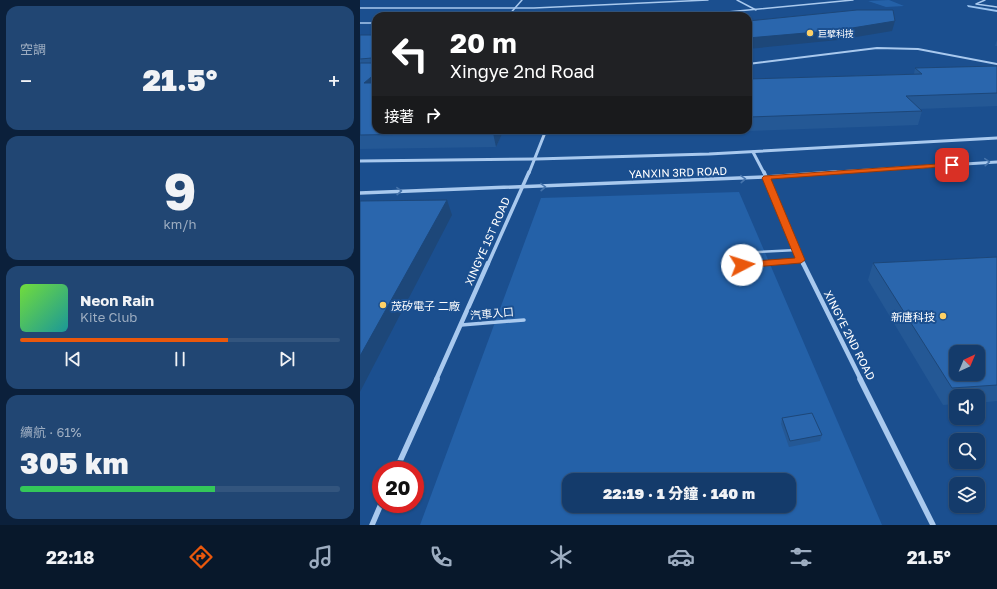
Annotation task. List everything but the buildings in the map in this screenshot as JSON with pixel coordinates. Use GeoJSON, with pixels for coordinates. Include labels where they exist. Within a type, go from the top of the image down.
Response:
{"type":"FeatureCollection","features":[{"type":"Feature","properties":{"kind":"street"},"geometry":{"type":"LineString","coordinates":[[752,64],[877,48],[918,49],[997,64]]}},
{"type":"Feature","properties":{"kind":"street","name":"XINGYE 1ST ROAD"},"geometry":{"type":"LineString","coordinates":[[400,461],[535,159],[544,134]]}},
{"type":"Feature","properties":{"kind":"street","name":"YANXIN 3RD ROAD"},"geometry":{"type":"LineString","coordinates":[[360,161],[535,159],[753,152],[997,138]]}},
{"type":"Feature","properties":{"kind":"street","name":"XINGYE 2ND ROAD"},"geometry":{"type":"LineString","coordinates":[[753,152],[766,178],[801,260],[933,525]]}},
{"type":"Feature","properties":{"kind":"street","name":"YANXIN 3RD ROAD"},"geometry":{"type":"LineString","coordinates":[[360,193],[766,178],[997,162]]}},
{"type":"Feature","properties":{"kind":"street"},"geometry":{"type":"LineString","coordinates":[[372,525],[377,513]]}},
{"type":"Feature","properties":{"kind":"lane"},"geometry":{"type":"LineString","coordinates":[[512,12],[522,0]]}},
{"type":"Feature","properties":{"kind":"lane"},"geometry":{"type":"LineString","coordinates":[[360,8],[619,6],[708,0]]}},
{"type":"Feature","properties":{"kind":"lane"},"geometry":{"type":"LineString","coordinates":[[737,0],[756,10]]}},
{"type":"Feature","properties":{"kind":"lane"},"geometry":{"type":"LineString","coordinates":[[732,12],[853,0]]}},
{"type":"Feature","properties":{"kind":"lane"},"geometry":{"type":"LineString","coordinates":[[984,0],[976,4],[997,7]]}},
{"type":"Feature","properties":{"kind":"lane"},"geometry":{"type":"LineString","coordinates":[[360,23],[372,23]]}},
{"type":"Feature","properties":{"kind":"lane"},"geometry":{"type":"LineString","coordinates":[[739,253],[797,250]]}},
{"type":"Feature","properties":{"kind":"lane"},"geometry":{"type":"LineString","coordinates":[[742,265],[801,260]]}},
{"type":"Feature","properties":{"kind":"lane","name":"汽車入口"},"geometry":{"type":"LineString","coordinates":[[461,325],[524,320]]}},
{"type":"Feature","properties":{"kind":"shaded area"},"geometry":{"type":"Polygon","coordinates":[[[889,0],[904,6],[886,7],[868,1],[889,0]]]}},
{"type":"Feature","properties":{"kind":"shaded area"},"geometry":{"type":"Polygon","coordinates":[[[739,192],[882,525],[420,525],[541,198],[739,192]]]}},
{"type":"Feature","properties":{"kind":"waterway"},"geometry":{"type":"LineString","coordinates":[[968,6],[997,11]]}},
{"type":"Feature","properties":{"kind":"place","name":"巨擘科技"},"geometry":{"type":"Point","coordinates":[810,33]}},
{"type":"Feature","properties":{"kind":"place","name":"茂矽電子 二廠"},"geometry":{"type":"Point","coordinates":[383,305]}},
{"type":"Feature","properties":{"kind":"place","name":"新唐科技"},"geometry":{"type":"Point","coordinates":[943,316]}},
{"type":"Feature","properties":{"kind":"route"},"geometry":{"type":"LineString","coordinates":[[742,265],[801,260],[766,178],[952,165]]}}]}
